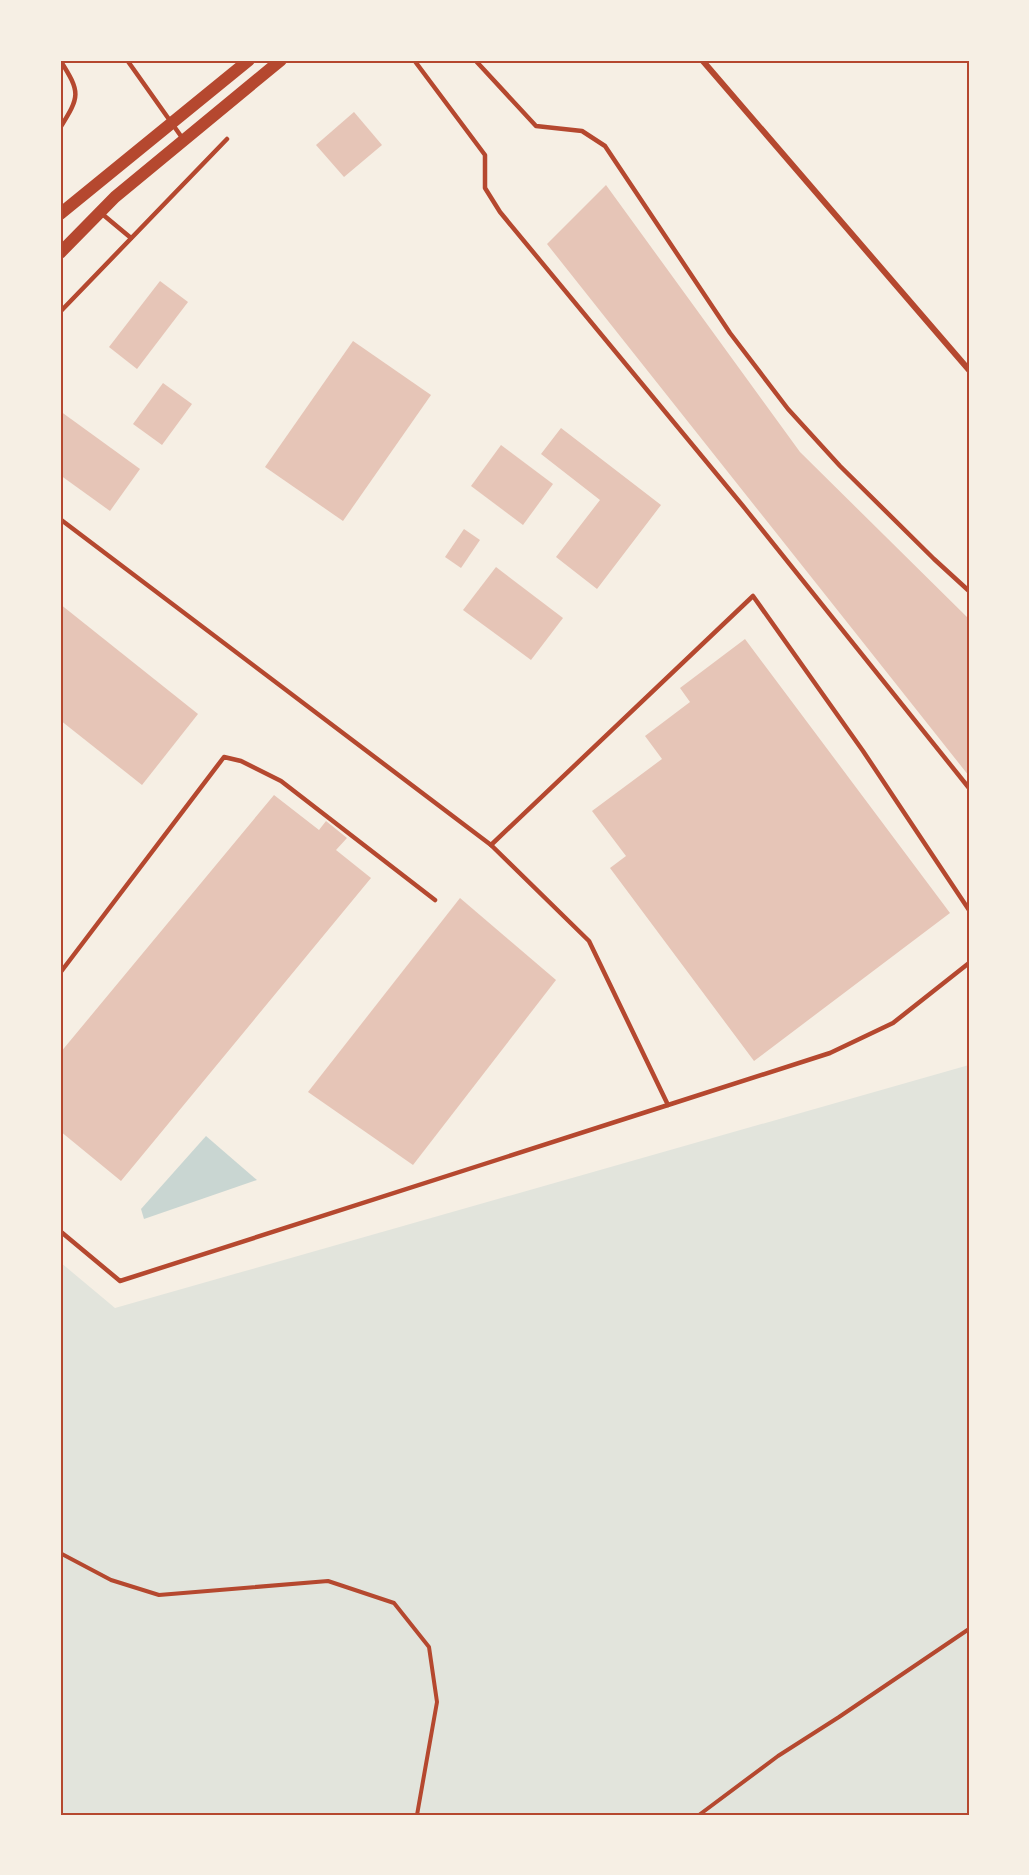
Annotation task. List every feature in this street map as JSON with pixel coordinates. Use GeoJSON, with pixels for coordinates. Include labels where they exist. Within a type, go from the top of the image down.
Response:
{"type":"FeatureCollection","features":[{"type":"Feature","properties":{"kind":"main road"},"geometry":{"type":"LineString","coordinates":[[60,214],[249,60]]}},
{"type":"Feature","properties":{"kind":"main road"},"geometry":{"type":"LineString","coordinates":[[60,253],[115,197],[281,60]]}},
{"type":"Feature","properties":{"kind":"street"},"geometry":{"type":"LineString","coordinates":[[702,60],[969,370]]}},
{"type":"Feature","properties":{"kind":"lane"},"geometry":{"type":"LineString","coordinates":[[60,60],[75,86],[76,103],[60,128]]}},
{"type":"Feature","properties":{"kind":"lane"},"geometry":{"type":"LineString","coordinates":[[127,60],[184,140]]}},
{"type":"Feature","properties":{"kind":"lane"},"geometry":{"type":"LineString","coordinates":[[414,60],[485,155],[485,188],[500,212],[743,506],[969,788]]}},
{"type":"Feature","properties":{"kind":"lane"},"geometry":{"type":"LineString","coordinates":[[475,60],[536,126],[582,131],[605,146],[730,333],[788,409],[840,466],[969,591]]}},
{"type":"Feature","properties":{"kind":"lane"},"geometry":{"type":"LineString","coordinates":[[60,312],[227,139]]}},
{"type":"Feature","properties":{"kind":"lane"},"geometry":{"type":"LineString","coordinates":[[100,213],[131,238]]}},
{"type":"Feature","properties":{"kind":"lane"},"geometry":{"type":"LineString","coordinates":[[60,519],[491,846],[589,941],[668,1105]]}},
{"type":"Feature","properties":{"kind":"lane"},"geometry":{"type":"LineString","coordinates":[[491,846],[753,596],[863,751],[969,910]]}},
{"type":"Feature","properties":{"kind":"lane"},"geometry":{"type":"LineString","coordinates":[[60,973],[224,757],[241,761],[281,781],[435,900]]}},
{"type":"Feature","properties":{"kind":"lane"},"geometry":{"type":"LineString","coordinates":[[60,1231],[120,1281],[830,1053],[893,1023],[969,963]]}},
{"type":"Feature","properties":{"kind":"path"},"geometry":{"type":"LineString","coordinates":[[60,1553],[111,1580],[159,1595],[328,1581],[394,1603],[429,1647],[437,1702],[417,1815]]}},
{"type":"Feature","properties":{"kind":"path"},"geometry":{"type":"LineString","coordinates":[[699,1815],[777,1756],[838,1718],[969,1629]]}},
{"type":"Feature","properties":{"kind":"shaded area"},"geometry":{"type":"Polygon","coordinates":[[[969,1065],[969,1815],[60,1815],[60,1262],[115,1308],[969,1065]]]}},
{"type":"Feature","properties":{"kind":"shaded area"},"geometry":{"type":"Polygon","coordinates":[[[206,1136],[257,1180],[144,1219],[141,1209],[206,1136]]]}},
{"type":"Feature","properties":{"kind":"building"},"geometry":{"type":"Polygon","coordinates":[[[354,112],[382,145],[344,177],[316,145],[354,112]]]}},
{"type":"Feature","properties":{"kind":"building"},"geometry":{"type":"Polygon","coordinates":[[[606,185],[800,452],[969,619],[969,776],[547,244],[606,185]]]}},
{"type":"Feature","properties":{"kind":"building"},"geometry":{"type":"Polygon","coordinates":[[[160,281],[188,302],[137,369],[109,347],[160,281]]]}},
{"type":"Feature","properties":{"kind":"building"},"geometry":{"type":"Polygon","coordinates":[[[353,341],[431,395],[343,521],[265,467],[353,341]]]}},
{"type":"Feature","properties":{"kind":"building"},"geometry":{"type":"Polygon","coordinates":[[[163,383],[192,404],[162,445],[133,424],[163,383]]]}},
{"type":"Feature","properties":{"kind":"building"},"geometry":{"type":"Polygon","coordinates":[[[60,411],[140,469],[110,511],[60,475],[60,411]]]}},
{"type":"Feature","properties":{"kind":"building"},"geometry":{"type":"Polygon","coordinates":[[[561,428],[661,505],[597,589],[556,557],[600,500],[541,454],[561,428]]]}},
{"type":"Feature","properties":{"kind":"building"},"geometry":{"type":"Polygon","coordinates":[[[501,445],[553,484],[523,525],[471,486],[501,445]]]}},
{"type":"Feature","properties":{"kind":"building"},"geometry":{"type":"Polygon","coordinates":[[[464,529],[480,540],[461,568],[445,557],[464,529]]]}},
{"type":"Feature","properties":{"kind":"building"},"geometry":{"type":"Polygon","coordinates":[[[496,567],[563,618],[531,660],[463,610],[496,567]]]}},
{"type":"Feature","properties":{"kind":"building"},"geometry":{"type":"Polygon","coordinates":[[[60,604],[198,714],[142,785],[60,720],[60,604]]]}},
{"type":"Feature","properties":{"kind":"building"},"geometry":{"type":"Polygon","coordinates":[[[745,639],[950,913],[754,1061],[610,868],[626,856],[592,811],[662,759],[645,736],[690,702],[680,688],[745,639]]]}},
{"type":"Feature","properties":{"kind":"building"},"geometry":{"type":"Polygon","coordinates":[[[274,795],[319,830],[326,821],[347,838],[336,850],[371,878],[121,1181],[60,1131],[60,1053],[274,795]]]}},
{"type":"Feature","properties":{"kind":"building"},"geometry":{"type":"Polygon","coordinates":[[[460,898],[556,980],[413,1165],[308,1092],[460,898]]]}}]}
